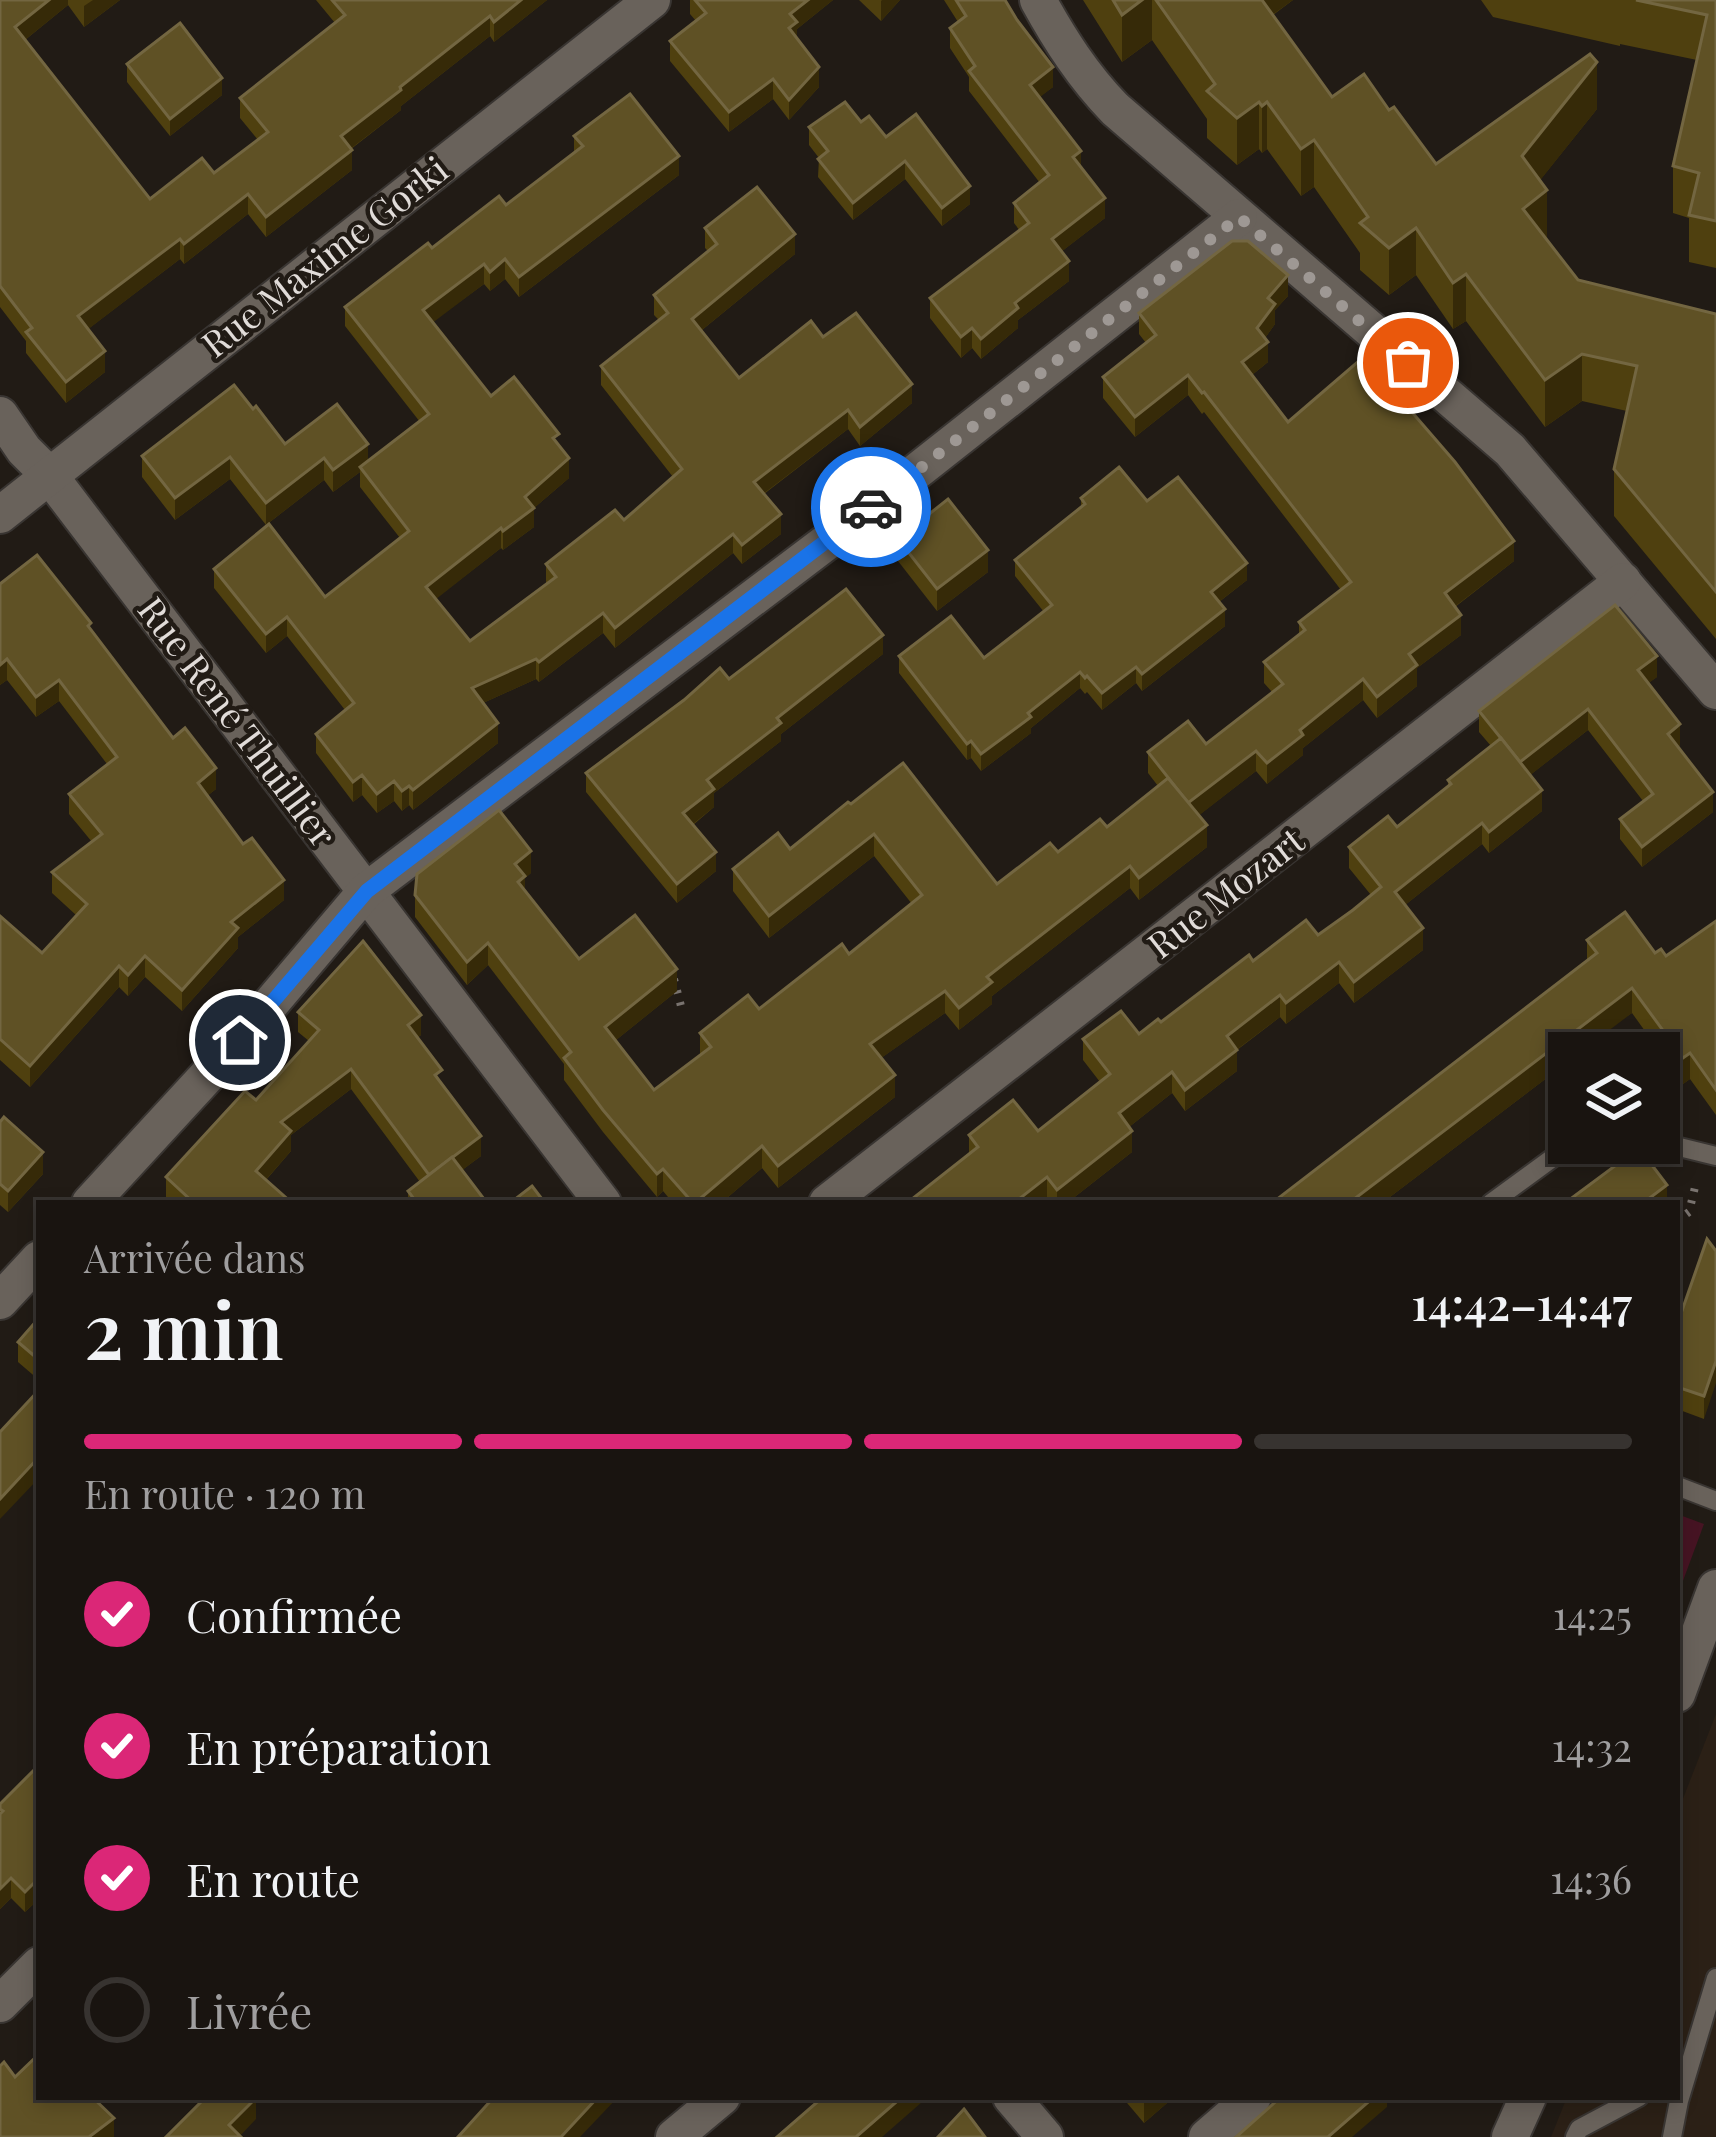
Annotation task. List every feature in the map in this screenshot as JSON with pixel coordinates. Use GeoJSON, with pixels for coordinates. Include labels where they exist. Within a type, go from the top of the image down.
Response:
{"type":"FeatureCollection","features":[{"type":"Feature","properties":{"kind":"street","name":"Rue Maxime Gorki"},"geometry":{"type":"LineString","coordinates":[[0,515],[652,0]]}},
{"type":"Feature","properties":{"kind":"street"},"geometry":{"type":"LineString","coordinates":[[1038,0],[1065,49],[1115,109],[1510,450],[1716,692]]}},
{"type":"Feature","properties":{"kind":"street"},"geometry":{"type":"LineString","coordinates":[[93,1200],[240,1040],[367,891],[836,535],[1239,217]]}},
{"type":"Feature","properties":{"kind":"street","name":"Rue René Thuillier"},"geometry":{"type":"LineString","coordinates":[[0,415],[601,1200]]}},
{"type":"Feature","properties":{"kind":"street","name":"Rue Mozart"},"geometry":{"type":"LineString","coordinates":[[831,1200],[1623,581]]}},
{"type":"Feature","properties":{"kind":"street"},"geometry":{"type":"LineString","coordinates":[[0,1301],[36,1262]]}},
{"type":"Feature","properties":{"kind":"street"},"geometry":{"type":"LineString","coordinates":[[1680,1686],[1716,1588]]}},
{"type":"Feature","properties":{"kind":"street"},"geometry":{"type":"LineString","coordinates":[[0,2004],[36,1968]]}},
{"type":"Feature","properties":{"kind":"street"},"geometry":{"type":"LineString","coordinates":[[674,2137],[718,2100]]}},
{"type":"Feature","properties":{"kind":"street"},"geometry":{"type":"LineString","coordinates":[[1014,2100],[1045,2137]]}},
{"type":"Feature","properties":{"kind":"street"},"geometry":{"type":"LineString","coordinates":[[1208,2137],[1250,2100]]}},
{"type":"Feature","properties":{"kind":"street"},"geometry":{"type":"LineString","coordinates":[[1510,2137],[1527,2100]]}},
{"type":"Feature","properties":{"kind":"lane"},"geometry":{"type":"LineString","coordinates":[[1680,1147],[1710,1154]]}},
{"type":"Feature","properties":{"kind":"lane"},"geometry":{"type":"LineString","coordinates":[[1495,1200],[1548,1161]]}},
{"type":"Feature","properties":{"kind":"lane"},"geometry":{"type":"LineString","coordinates":[[1680,1487],[1716,1501]]}},
{"type":"Feature","properties":{"kind":"lane"},"geometry":{"type":"LineString","coordinates":[[1682,2079],[1716,1978]]}},
{"type":"Feature","properties":{"kind":"lane"},"geometry":{"type":"LineString","coordinates":[[1575,2137],[1579,2128],[1634,2100]]}},
{"type":"Feature","properties":{"kind":"lane"},"geometry":{"type":"LineString","coordinates":[[1672,2137],[1678,2100]]}},
{"type":"Feature","properties":{"kind":"path"},"geometry":{"type":"LineString","coordinates":[[665,969],[676,982],[681,1006]]}},
{"type":"Feature","properties":{"kind":"path"},"geometry":{"type":"LineString","coordinates":[[1680,1219],[1690,1212],[1710,1154]]}},
{"type":"Feature","properties":{"kind":"shaded area"},"geometry":{"type":"Polygon","coordinates":[[[1680,1515],[1704,1524],[1680,1589],[1680,1515]]]}},
{"type":"Feature","properties":{"kind":"shaded area"},"geometry":{"type":"Polygon","coordinates":[[[1716,1714],[1716,2137],[1551,2137],[1566,2100],[1680,2100],[1680,1806],[1716,1714]]]}},
{"type":"Feature","properties":{"kind":"building"},"geometry":{"type":"Polygon","coordinates":[[[0,0],[49,0],[15,27],[150,199],[202,158],[214,173],[268,132],[240,98],[345,15],[332,0],[521,0],[494,22],[490,16],[341,136],[352,150],[266,217],[248,194],[78,316],[105,351],[66,382],[26,332],[32,328],[0,286],[0,0]]]}},
{"type":"Feature","properties":{"kind":"building"},"geometry":{"type":"Polygon","coordinates":[[[695,0],[808,0],[790,14],[797,22],[789,28],[819,67],[789,100],[773,79],[729,112],[670,41],[706,13],[695,0]]]}},
{"type":"Feature","properties":{"kind":"building"},"geometry":{"type":"Polygon","coordinates":[[[956,0],[1005,0],[1053,67],[1030,85],[1081,151],[1073,157],[1105,198],[1052,239],[1069,261],[1015,303],[1018,308],[981,339],[972,328],[961,337],[930,298],[1029,223],[1014,203],[1049,175],[969,71],[975,66],[950,28],[966,16],[956,0]]]}},
{"type":"Feature","properties":{"kind":"building"},"geometry":{"type":"Polygon","coordinates":[[[1113,0],[1142,0],[1122,15],[1113,0]]]}},
{"type":"Feature","properties":{"kind":"building"},"geometry":{"type":"Polygon","coordinates":[[[1156,0],[1262,0],[1332,97],[1364,74],[1436,164],[1590,54],[1597,62],[1522,156],[1547,190],[1523,209],[1578,280],[1716,314],[1716,592],[1614,469],[1637,366],[1582,354],[1545,380],[1466,274],[1453,283],[1416,228],[1389,248],[1360,223],[1368,217],[1314,140],[1301,149],[1267,102],[1262,106],[1259,102],[1237,118],[1207,91],[1215,84],[1156,0]]]}},
{"type":"Feature","properties":{"kind":"building"},"geometry":{"type":"Polygon","coordinates":[[[1636,0],[1716,0],[1716,221],[1689,215],[1699,173],[1673,166],[1707,15],[1636,0]]]}},
{"type":"Feature","properties":{"kind":"building"},"geometry":{"type":"Polygon","coordinates":[[[180,23],[222,78],[170,119],[127,64],[180,23]]]}},
{"type":"Feature","properties":{"kind":"building"},"geometry":{"type":"Polygon","coordinates":[[[630,94],[679,156],[519,277],[505,259],[490,272],[484,264],[423,310],[491,396],[514,377],[559,434],[553,438],[569,458],[525,497],[534,508],[426,587],[470,641],[556,577],[546,564],[615,510],[624,520],[682,469],[601,366],[668,313],[654,295],[717,244],[705,228],[757,187],[795,234],[692,319],[739,378],[811,321],[823,337],[856,313],[912,384],[860,427],[848,410],[754,482],[781,514],[742,545],[733,534],[615,628],[603,613],[539,662],[536,659],[472,688],[498,723],[413,790],[409,786],[402,791],[394,781],[377,794],[362,775],[353,782],[316,734],[354,703],[287,617],[266,634],[214,569],[269,524],[325,597],[409,531],[360,467],[429,414],[345,307],[499,196],[506,205],[583,146],[574,136],[630,94]]]}},
{"type":"Feature","properties":{"kind":"building"},"geometry":{"type":"Polygon","coordinates":[[[845,102],[861,122],[869,116],[886,137],[916,114],[970,186],[942,208],[905,161],[853,203],[818,159],[828,151],[809,127],[845,102]]]}},
{"type":"Feature","properties":{"kind":"building"},"geometry":{"type":"Polygon","coordinates":[[[1232,241],[1248,241],[1288,275],[1268,298],[1275,304],[1257,328],[1268,342],[1242,362],[1288,422],[1368,353],[1514,541],[1445,593],[1461,615],[1409,654],[1417,665],[1377,697],[1363,679],[1267,763],[1256,751],[1188,803],[1148,752],[1188,721],[1206,744],[1283,684],[1264,662],[1305,630],[1299,622],[1351,582],[1188,375],[1135,417],[1103,377],[1156,335],[1139,313],[1232,241]]]}},
{"type":"Feature","properties":{"kind":"building"},"geometry":{"type":"Polygon","coordinates":[[[234,385],[285,444],[337,404],[368,444],[333,470],[324,458],[266,503],[230,457],[175,498],[142,456],[234,385]]]}},
{"type":"Feature","properties":{"kind":"building"},"geometry":{"type":"Polygon","coordinates":[[[1119,467],[1147,501],[1178,477],[1247,563],[1211,592],[1225,609],[1142,674],[1136,667],[1102,693],[1080,672],[981,754],[971,741],[967,744],[899,656],[951,616],[984,658],[1052,605],[1015,560],[1085,504],[1081,498],[1119,467]]]}},
{"type":"Feature","properties":{"kind":"building"},"geometry":{"type":"Polygon","coordinates":[[[948,499],[988,550],[937,589],[898,539],[948,499]]]}},
{"type":"Feature","properties":{"kind":"building"},"geometry":{"type":"Polygon","coordinates":[[[37,555],[173,738],[185,728],[216,768],[198,783],[243,844],[252,838],[284,880],[231,922],[238,928],[182,990],[145,956],[128,975],[119,966],[30,1066],[0,1039],[0,916],[42,953],[87,904],[52,872],[102,834],[69,794],[117,757],[59,680],[36,697],[7,659],[0,665],[0,584],[37,555]]]}},
{"type":"Feature","properties":{"kind":"building"},"geometry":{"type":"Polygon","coordinates":[[[846,589],[883,635],[707,780],[714,789],[683,813],[716,852],[677,884],[586,773],[720,668],[729,679],[846,589]]]}},
{"type":"Feature","properties":{"kind":"building"},"geometry":{"type":"Polygon","coordinates":[[[1615,605],[1657,656],[1638,670],[1680,724],[1668,734],[1713,792],[1642,847],[1620,819],[1653,794],[1588,709],[1520,762],[1479,711],[1615,605]]]}},
{"type":"Feature","properties":{"kind":"building"},"geometry":{"type":"Polygon","coordinates":[[[1501,738],[1542,790],[1489,832],[1482,823],[1395,892],[1423,928],[1354,982],[1339,962],[1286,1003],[1280,995],[1227,1036],[1237,1050],[1185,1090],[1172,1072],[1119,1113],[1132,1131],[1057,1190],[1047,1177],[1018,1200],[911,1200],[978,1147],[969,1135],[1013,1100],[1038,1131],[1110,1074],[1083,1039],[1121,1011],[1139,1034],[1249,955],[1253,961],[1306,920],[1318,935],[1353,910],[1381,887],[1349,847],[1388,816],[1397,827],[1451,784],[1448,780],[1501,738]]]}},
{"type":"Feature","properties":{"kind":"building"},"geometry":{"type":"Polygon","coordinates":[[[903,763],[997,884],[1050,843],[1058,852],[1100,819],[1107,827],[1168,778],[1207,825],[1139,878],[1130,866],[987,977],[992,982],[959,1008],[945,991],[870,1044],[895,1075],[778,1166],[762,1146],[699,1200],[690,1200],[663,1169],[657,1174],[603,1110],[564,1058],[571,1052],[488,943],[467,962],[415,895],[417,874],[499,810],[531,851],[515,864],[525,876],[518,882],[579,959],[635,915],[677,969],[605,1027],[654,1090],[711,1047],[700,1033],[748,995],[759,1009],[842,944],[849,954],[922,895],[874,834],[769,916],[733,869],[778,833],[790,849],[903,763]]]}},
{"type":"Feature","properties":{"kind":"building"},"geometry":{"type":"Polygon","coordinates":[[[1625,912],[1655,953],[1661,949],[1666,956],[1716,921],[1716,1090],[1690,1053],[1683,1058],[1680,1054],[1680,1032],[1664,1032],[1632,988],[1574,1032],[1548,1032],[1548,1052],[1353,1200],[1276,1200],[1597,953],[1587,940],[1625,912]]]}},
{"type":"Feature","properties":{"kind":"building"},"geometry":{"type":"Polygon","coordinates":[[[363,941],[421,1015],[408,1025],[442,1070],[435,1075],[481,1136],[429,1175],[351,1069],[281,1122],[291,1131],[256,1171],[289,1200],[191,1200],[166,1177],[245,1091],[256,1100],[319,1030],[298,1012],[363,941]]]}},
{"type":"Feature","properties":{"kind":"building"},"geometry":{"type":"Polygon","coordinates":[[[4,1117],[43,1152],[8,1191],[0,1184],[0,1122],[4,1117]]]}},
{"type":"Feature","properties":{"kind":"building"},"geometry":{"type":"Polygon","coordinates":[[[452,1157],[485,1200],[415,1200],[408,1191],[452,1157]]]}},
{"type":"Feature","properties":{"kind":"building"},"geometry":{"type":"Polygon","coordinates":[[[1617,1164],[1651,1164],[1667,1185],[1647,1200],[1569,1200],[1617,1164]]]}},
{"type":"Feature","properties":{"kind":"building"},"geometry":{"type":"Polygon","coordinates":[[[532,1186],[543,1200],[514,1200],[532,1186]]]}},
{"type":"Feature","properties":{"kind":"building"},"geometry":{"type":"Polygon","coordinates":[[[1707,1239],[1716,1251],[1716,1361],[1704,1396],[1680,1388],[1680,1316],[1707,1239]]]}},
{"type":"Feature","properties":{"kind":"building"},"geometry":{"type":"Polygon","coordinates":[[[36,1321],[36,1357],[18,1342],[36,1321]]]}},
{"type":"Feature","properties":{"kind":"building"},"geometry":{"type":"Polygon","coordinates":[[[36,1393],[36,1460],[0,1499],[0,1432],[36,1393]]]}},
{"type":"Feature","properties":{"kind":"building"},"geometry":{"type":"Polygon","coordinates":[[[36,1768],[36,1881],[25,1892],[11,1878],[0,1889],[0,1804],[36,1768]]]}},
{"type":"Feature","properties":{"kind":"building"},"geometry":{"type":"Polygon","coordinates":[[[36,2057],[36,2100],[95,2100],[114,2118],[89,2137],[0,2137],[0,2066],[4,2062],[15,2077],[36,2057]]]}},
{"type":"Feature","properties":{"kind":"building"},"geometry":{"type":"Polygon","coordinates":[[[203,2100],[254,2100],[229,2125],[241,2137],[166,2137],[203,2100]]]}},
{"type":"Feature","properties":{"kind":"building"},"geometry":{"type":"Polygon","coordinates":[[[491,2100],[595,2100],[561,2137],[458,2137],[491,2100]]]}},
{"type":"Feature","properties":{"kind":"building"},"geometry":{"type":"Polygon","coordinates":[[[820,2100],[899,2100],[856,2137],[777,2137],[820,2100]]]}},
{"type":"Feature","properties":{"kind":"building"},"geometry":{"type":"Polygon","coordinates":[[[1278,2100],[1371,2100],[1328,2137],[1236,2137],[1278,2100]]]}},
{"type":"Feature","properties":{"kind":"building"},"geometry":{"type":"Polygon","coordinates":[[[964,2109],[985,2137],[938,2137],[964,2109]]]}},
{"type":"Feature","properties":{"kind":"way so far"},"geometry":{"type":"LineString","coordinates":[[871,507],[1239,217],[1408,363]]}},
{"type":"Feature","properties":{"kind":"route"},"geometry":{"type":"LineString","coordinates":[[240,1040],[367,891],[871,507]]}}]}
